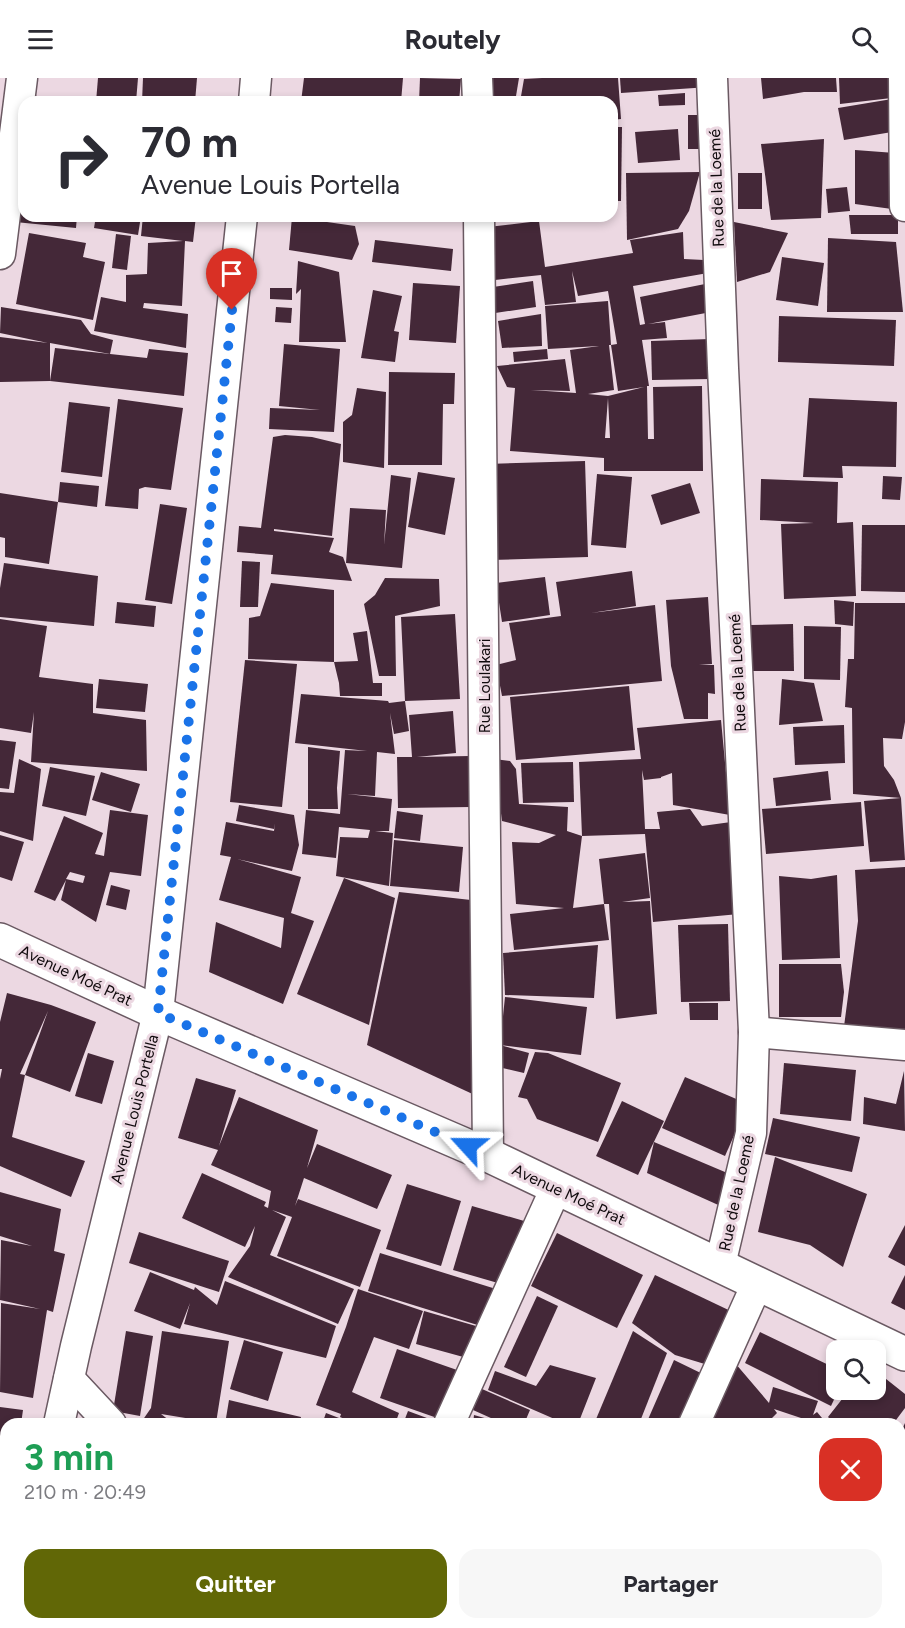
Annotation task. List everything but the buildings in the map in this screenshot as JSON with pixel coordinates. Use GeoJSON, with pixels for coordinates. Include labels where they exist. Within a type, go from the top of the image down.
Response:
{"type":"FeatureCollection","features":[{"type":"Feature","properties":{"kind":"street"},"geometry":{"type":"LineString","coordinates":[[20,96],[22,78]]}},
{"type":"Feature","properties":{"kind":"street"},"geometry":{"type":"LineString","coordinates":[[254,96],[256,78]]}},
{"type":"Feature","properties":{"kind":"street"},"geometry":{"type":"LineString","coordinates":[[477,78],[478,96]]}},
{"type":"Feature","properties":{"kind":"street","name":"Rue de la Loemé"},"geometry":{"type":"LineString","coordinates":[[712,78],[754,1032],[751,1133],[720,1265]]}},
{"type":"Feature","properties":{"kind":"street"},"geometry":{"type":"LineString","coordinates":[[904,78],[905,206]]}},
{"type":"Feature","properties":{"kind":"street"},"geometry":{"type":"LineString","coordinates":[[0,254],[18,110]]}},
{"type":"Feature","properties":{"kind":"street","name":"Avenue Louis Portella"},"geometry":{"type":"LineString","coordinates":[[60,1418],[158,1013],[241,222]]}},
{"type":"Feature","properties":{"kind":"street","name":"Rue Loulakari"},"geometry":{"type":"LineString","coordinates":[[479,222],[488,1155]]}},
{"type":"Feature","properties":{"kind":"street","name":"Avenue Moé Prat"},"geometry":{"type":"LineString","coordinates":[[0,940],[158,1013],[488,1155],[905,1354]]}},
{"type":"Feature","properties":{"kind":"street"},"geometry":{"type":"LineString","coordinates":[[754,1032],[905,1045]]}},
{"type":"Feature","properties":{"kind":"street"},"geometry":{"type":"LineString","coordinates":[[452,1418],[556,1188]]}},
{"type":"Feature","properties":{"kind":"street"},"geometry":{"type":"LineString","coordinates":[[697,1418],[757,1284]]}},
{"type":"Feature","properties":{"kind":"street"},"geometry":{"type":"LineString","coordinates":[[69,1379],[105,1418]]}},
{"type":"Feature","properties":{"kind":"route"},"geometry":{"type":"LineString","coordinates":[[232,310],[158,1013],[468,1146]]}}]}
